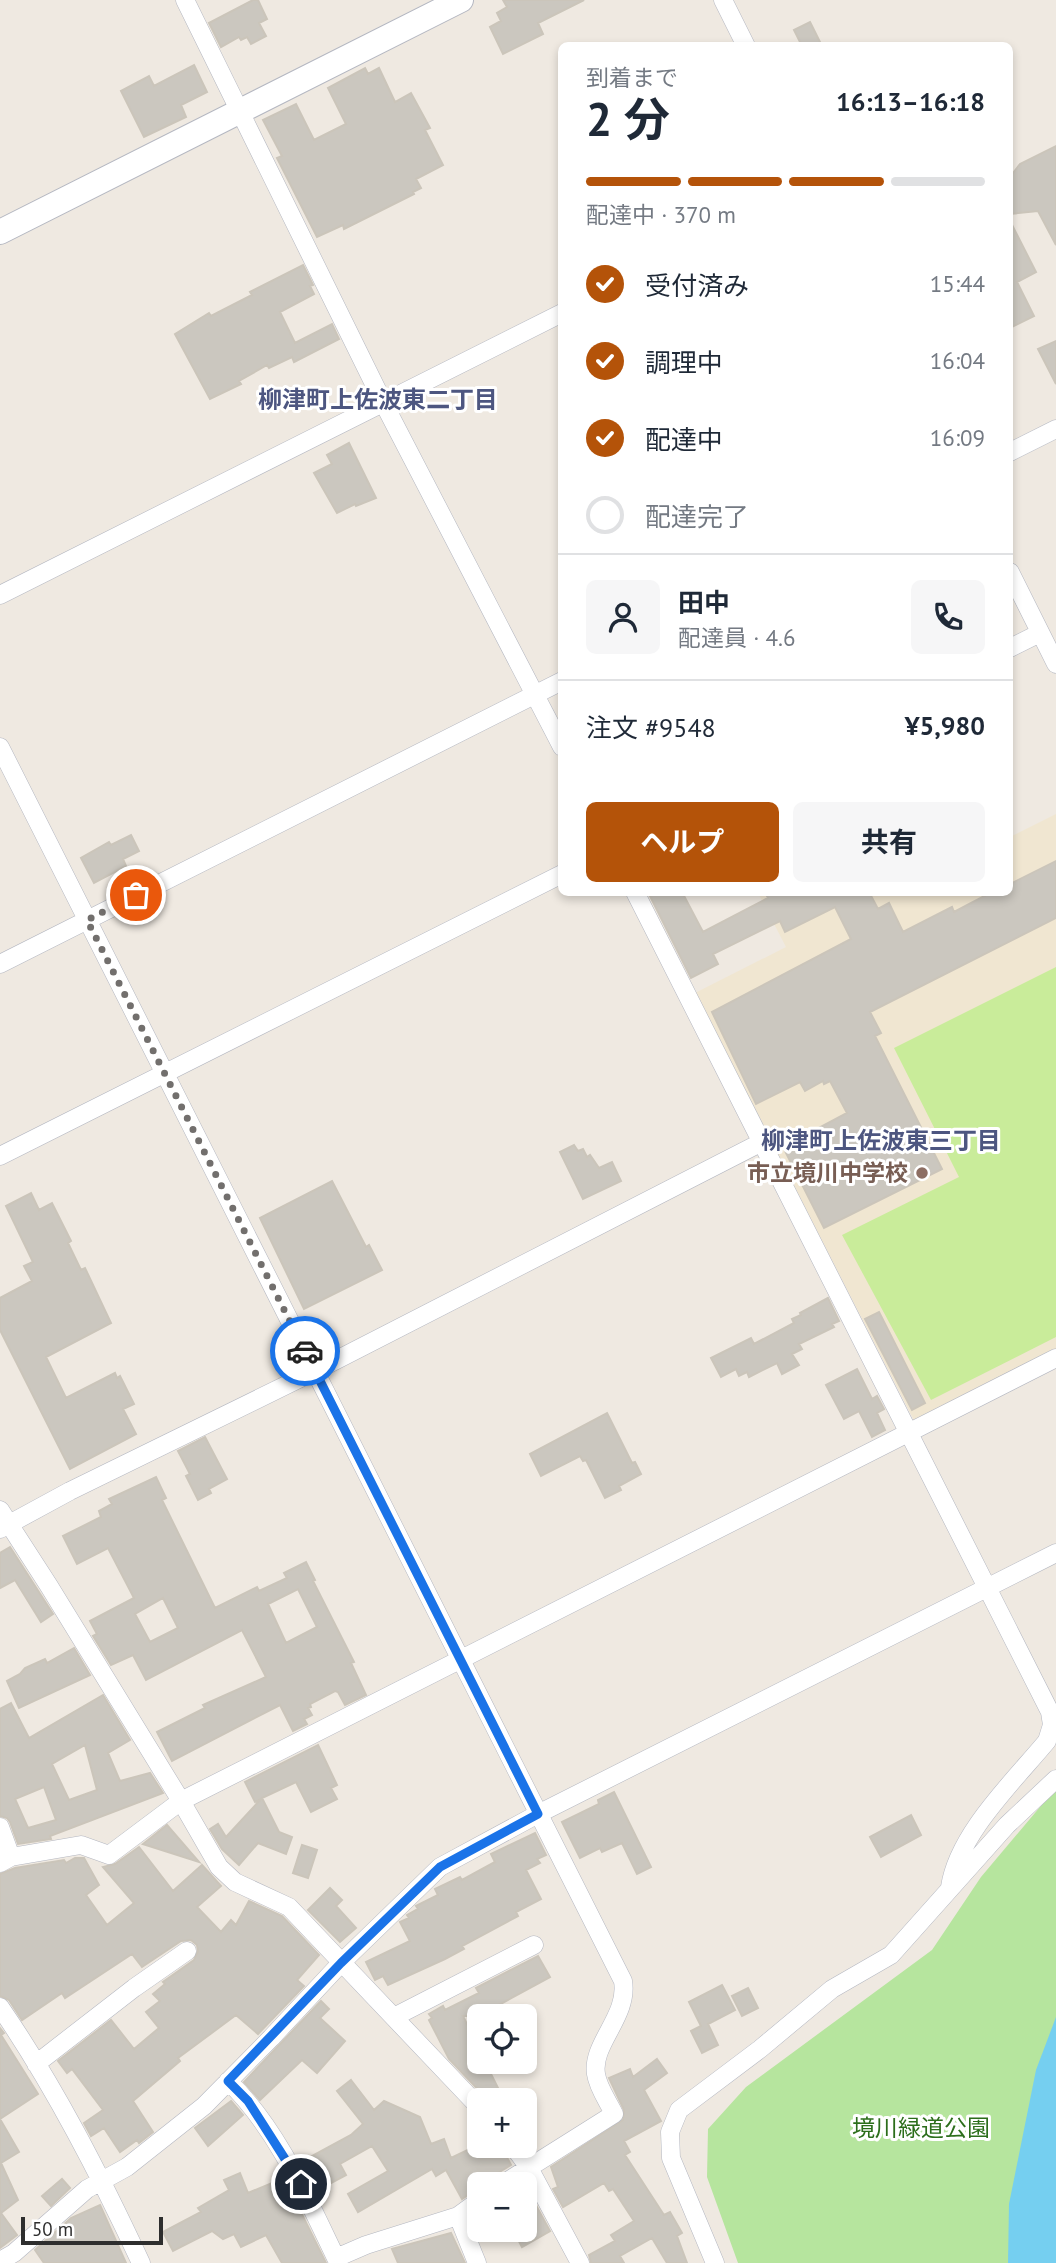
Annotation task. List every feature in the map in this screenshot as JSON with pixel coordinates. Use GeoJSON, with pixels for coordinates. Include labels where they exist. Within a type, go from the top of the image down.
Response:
{"type":"FeatureCollection","features":[{"type":"Feature","properties":{"kind":"street"},"geometry":{"type":"LineString","coordinates":[[185,0],[383,402],[558,739]]}},
{"type":"Feature","properties":{"kind":"street"},"geometry":{"type":"LineString","coordinates":[[0,232],[461,0]]}},
{"type":"Feature","properties":{"kind":"street"},"geometry":{"type":"LineString","coordinates":[[723,0],[744,42]]}},
{"type":"Feature","properties":{"kind":"street"},"geometry":{"type":"LineString","coordinates":[[0,595],[558,315]]}},
{"type":"Feature","properties":{"kind":"street"},"geometry":{"type":"LineString","coordinates":[[1013,450],[1056,429]]}},
{"type":"Feature","properties":{"kind":"street"},"geometry":{"type":"LineString","coordinates":[[1013,578],[1056,664]]}},
{"type":"Feature","properties":{"kind":"street"},"geometry":{"type":"LineString","coordinates":[[1013,646],[1040,632]]}},
{"type":"Feature","properties":{"kind":"street"},"geometry":{"type":"LineString","coordinates":[[0,964],[558,683]]}},
{"type":"Feature","properties":{"kind":"street"},"geometry":{"type":"LineString","coordinates":[[0,747],[623,1981],[625,1991],[622,2006],[597,2060],[596,2073],[614,2114],[520,2172]]}},
{"type":"Feature","properties":{"kind":"street"},"geometry":{"type":"LineString","coordinates":[[0,1156],[558,876]]}},
{"type":"Feature","properties":{"kind":"street"},"geometry":{"type":"LineString","coordinates":[[637,896],[1050,1712],[1052,1725],[1047,1741],[980,1821],[952,1870],[950,1887]]}},
{"type":"Feature","properties":{"kind":"street"},"geometry":{"type":"LineString","coordinates":[[467,2094],[289,1907],[235,1882],[219,1867],[181,1801],[4,1521],[71,1491],[314,1371],[762,1142]]}},
{"type":"Feature","properties":{"kind":"street"},"geometry":{"type":"LineString","coordinates":[[0,1827],[6,1860],[81,1845],[110,1855],[181,1801],[1056,1358]]}},
{"type":"Feature","properties":{"kind":"street"},"geometry":{"type":"LineString","coordinates":[[0,2261],[14,2253],[87,2189],[127,2167],[204,2106],[341,1963],[440,1867],[538,1814],[1056,1553]]}},
{"type":"Feature","properties":{"kind":"street"},"geometry":{"type":"LineString","coordinates":[[715,2263],[671,2158],[670,2132],[679,2110],[760,2049],[832,1989],[891,1955],[1007,1825],[1056,1779]]}},
{"type":"Feature","properties":{"kind":"street"},"geometry":{"type":"LineString","coordinates":[[394,2017],[534,1945]]}},
{"type":"Feature","properties":{"kind":"street"},"geometry":{"type":"LineString","coordinates":[[36,2064],[134,1988],[187,1951]]}},
{"type":"Feature","properties":{"kind":"street"},"geometry":{"type":"LineString","coordinates":[[0,2007],[103,2180],[141,2263]]}},
{"type":"Feature","properties":{"kind":"street"},"geometry":{"type":"LineString","coordinates":[[228,2081],[248,2101],[301,2184],[337,2260],[366,2245],[458,2216],[467,2209]]}},
{"type":"Feature","properties":{"kind":"street"},"geometry":{"type":"LineString","coordinates":[[522,2158],[580,2263]]}},
{"type":"Feature","properties":{"kind":"street"},"geometry":{"type":"LineString","coordinates":[[458,2216],[477,2263]]}},
{"type":"Feature","properties":{"kind":"shaded area","name":"市立境川中学校"},"geometry":{"type":"Polygon","coordinates":[[[1056,814],[1056,1354],[916,1424],[695,993],[786,947],[760,896],[1013,896],[1013,836],[1056,814]]]}},
{"type":"Feature","properties":{"kind":"green space"},"geometry":{"type":"Polygon","coordinates":[[[1056,967],[1056,1337],[931,1400],[842,1235],[959,1177],[894,1048],[1056,967]]]}},
{"type":"Feature","properties":{"kind":"green space","name":"境川緑道公園"},"geometry":{"type":"Polygon","coordinates":[[[1056,1788],[1056,2263],[738,2263],[707,2177],[708,2129],[746,2087],[932,1950],[981,1877],[1056,1788]]]}},
{"type":"Feature","properties":{"kind":"water"},"geometry":{"type":"Polygon","coordinates":[[[1056,2017],[1056,2263],[1008,2263],[1009,2204],[1036,2070],[1056,2017]]]}},
{"type":"Feature","properties":{"kind":"building"},"geometry":{"type":"Polygon","coordinates":[[[253,0],[258,0],[267,19],[259,23],[266,36],[251,44],[247,37],[241,40],[239,37],[221,47],[209,23],[253,0]]]}},
{"type":"Feature","properties":{"kind":"building"},"geometry":{"type":"Polygon","coordinates":[[[503,0],[584,0],[538,23],[543,34],[503,54],[490,27],[501,21],[497,13],[507,7],[503,0]]]}},
{"type":"Feature","properties":{"kind":"building"},"geometry":{"type":"Polygon","coordinates":[[[810,22],[820,42],[800,42],[794,30],[810,22]]]}},
{"type":"Feature","properties":{"kind":"building"},"geometry":{"type":"Polygon","coordinates":[[[194,65],[207,92],[181,105],[186,117],[144,137],[121,91],[149,76],[154,86],[194,65]]]}},
{"type":"Feature","properties":{"kind":"building"},"geometry":{"type":"Polygon","coordinates":[[[365,68],[368,74],[379,68],[395,102],[411,93],[430,128],[425,130],[443,165],[416,179],[421,188],[413,192],[414,194],[344,229],[343,225],[317,237],[277,158],[282,156],[263,120],[296,104],[314,140],[346,124],[328,88],[365,68]]]}},
{"type":"Feature","properties":{"kind":"building"},"geometry":{"type":"Polygon","coordinates":[[[1056,146],[1056,245],[1038,211],[1013,214],[1013,173],[1020,164],[1056,146]]]}},
{"type":"Feature","properties":{"kind":"building"},"geometry":{"type":"Polygon","coordinates":[[[1013,227],[1036,272],[1017,282],[1034,316],[1013,326],[1013,227]]]}},
{"type":"Feature","properties":{"kind":"building"},"geometry":{"type":"Polygon","coordinates":[[[303,265],[313,285],[310,286],[314,294],[280,312],[295,343],[332,324],[339,339],[294,362],[292,357],[269,368],[267,365],[239,381],[241,384],[210,399],[175,334],[209,313],[211,316],[303,265]]]}},
{"type":"Feature","properties":{"kind":"building"},"geometry":{"type":"Polygon","coordinates":[[[1056,341],[1056,384],[1038,349],[1056,341]]]}},
{"type":"Feature","properties":{"kind":"building"},"geometry":{"type":"Polygon","coordinates":[[[349,443],[376,498],[337,513],[314,473],[332,464],[327,455],[349,443]]]}},
{"type":"Feature","properties":{"kind":"building"},"geometry":{"type":"Polygon","coordinates":[[[131,835],[139,851],[123,859],[126,866],[94,883],[81,858],[109,842],[111,845],[131,835]]]}},
{"type":"Feature","properties":{"kind":"building"},"geometry":{"type":"Polygon","coordinates":[[[1056,861],[1056,918],[870,1012],[881,1033],[875,1036],[942,1169],[824,1228],[785,1151],[814,1136],[811,1132],[847,1113],[830,1081],[824,1084],[823,1081],[805,1091],[800,1082],[756,1104],[712,1012],[851,939],[835,907],[785,932],[780,921],[713,954],[718,964],[691,978],[650,896],[684,896],[703,932],[768,898],[767,896],[871,896],[878,909],[889,903],[903,932],[952,907],[954,912],[984,896],[1013,896],[1013,882],[1056,861]]]}},
{"type":"Feature","properties":{"kind":"building"},"geometry":{"type":"Polygon","coordinates":[[[574,1145],[578,1151],[583,1149],[587,1157],[590,1155],[599,1168],[612,1162],[621,1181],[583,1199],[560,1152],[574,1145]]]}},
{"type":"Feature","properties":{"kind":"building"},"geometry":{"type":"Polygon","coordinates":[[[332,1181],[366,1247],[369,1245],[382,1270],[304,1309],[260,1218],[332,1181]]]}},
{"type":"Feature","properties":{"kind":"building"},"geometry":{"type":"Polygon","coordinates":[[[31,1193],[39,1210],[52,1203],[71,1241],[68,1243],[81,1270],[85,1268],[111,1323],[46,1357],[66,1398],[115,1373],[117,1378],[120,1376],[134,1404],[123,1409],[136,1434],[70,1469],[0,1330],[0,1298],[32,1281],[24,1266],[33,1262],[6,1206],[31,1193]]]}},
{"type":"Feature","properties":{"kind":"building"},"geometry":{"type":"Polygon","coordinates":[[[828,1298],[839,1321],[832,1324],[834,1327],[799,1344],[802,1349],[792,1354],[799,1365],[782,1374],[777,1363],[749,1377],[747,1372],[739,1376],[736,1369],[721,1377],[711,1358],[751,1338],[754,1344],[794,1323],[792,1319],[801,1315],[800,1313],[828,1298]]]}},
{"type":"Feature","properties":{"kind":"building"},"geometry":{"type":"Polygon","coordinates":[[[879,1312],[925,1403],[912,1410],[865,1319],[879,1312]]]}},
{"type":"Feature","properties":{"kind":"building"},"geometry":{"type":"Polygon","coordinates":[[[857,1369],[872,1399],[877,1396],[884,1409],[877,1413],[885,1430],[872,1437],[859,1411],[844,1419],[826,1385],[857,1369]]]}},
{"type":"Feature","properties":{"kind":"building"},"geometry":{"type":"Polygon","coordinates":[[[607,1413],[632,1463],[635,1462],[641,1474],[619,1486],[621,1490],[605,1498],[586,1460],[583,1461],[580,1456],[541,1476],[530,1454],[607,1413]]]}},
{"type":"Feature","properties":{"kind":"building"},"geometry":{"type":"Polygon","coordinates":[[[205,1437],[227,1479],[209,1489],[211,1493],[198,1500],[186,1476],[190,1474],[178,1451],[205,1437]]]}},
{"type":"Feature","properties":{"kind":"building"},"geometry":{"type":"Polygon","coordinates":[[[156,1477],[166,1498],[162,1500],[215,1608],[257,1587],[259,1591],[287,1578],[284,1573],[306,1562],[354,1662],[351,1663],[366,1695],[345,1705],[335,1691],[310,1704],[311,1707],[308,1708],[312,1715],[304,1719],[307,1724],[293,1731],[280,1705],[172,1761],[157,1732],[205,1708],[203,1705],[266,1677],[242,1630],[146,1680],[133,1655],[111,1665],[93,1636],[97,1634],[90,1621],[134,1598],[108,1548],[77,1564],[63,1536],[101,1517],[99,1511],[112,1504],[109,1499],[156,1477]],[[298,1589],[268,1604],[286,1643],[317,1627],[298,1589]],[[163,1598],[135,1614],[150,1642],[178,1628],[163,1598]]]}},
{"type":"Feature","properties":{"kind":"building"},"geometry":{"type":"Polygon","coordinates":[[[10,1547],[53,1614],[41,1622],[15,1580],[0,1588],[0,1553],[10,1547]]]}},
{"type":"Feature","properties":{"kind":"building"},"geometry":{"type":"Polygon","coordinates":[[[74,1648],[90,1675],[19,1708],[7,1681],[25,1668],[45,1659],[47,1663],[74,1648]]]}},
{"type":"Feature","properties":{"kind":"building"},"geometry":{"type":"Polygon","coordinates":[[[103,1695],[130,1740],[108,1753],[120,1781],[150,1773],[163,1793],[50,1836],[51,1839],[18,1844],[10,1822],[0,1816],[0,1709],[11,1703],[29,1738],[103,1695]],[[85,1745],[52,1764],[69,1800],[97,1790],[85,1745]],[[44,1787],[15,1799],[28,1828],[56,1820],[44,1787]]]}},
{"type":"Feature","properties":{"kind":"building"},"geometry":{"type":"Polygon","coordinates":[[[318,1745],[337,1785],[331,1788],[337,1799],[311,1812],[296,1782],[262,1798],[279,1832],[292,1837],[286,1854],[258,1843],[239,1865],[222,1849],[210,1829],[218,1824],[226,1837],[261,1799],[255,1802],[245,1782],[318,1745]]]}},
{"type":"Feature","properties":{"kind":"building"},"geometry":{"type":"Polygon","coordinates":[[[614,1792],[651,1867],[637,1874],[622,1843],[602,1852],[600,1848],[580,1858],[562,1822],[599,1804],[598,1800],[614,1792]]]}},
{"type":"Feature","properties":{"kind":"building"},"geometry":{"type":"Polygon","coordinates":[[[911,1815],[921,1835],[881,1857],[870,1837],[911,1815]]]}},
{"type":"Feature","properties":{"kind":"building"},"geometry":{"type":"Polygon","coordinates":[[[167,1825],[199,1862],[143,1844],[167,1825]]]}},
{"type":"Feature","properties":{"kind":"building"},"geometry":{"type":"Polygon","coordinates":[[[535,1833],[546,1855],[537,1859],[540,1863],[526,1870],[541,1899],[516,1912],[518,1916],[462,1946],[464,1949],[445,1959],[388,1985],[383,1976],[375,1980],[366,1962],[410,1941],[400,1922],[418,1909],[416,1906],[438,1895],[435,1889],[460,1877],[462,1880],[495,1862],[491,1854],[535,1833]]]}},
{"type":"Feature","properties":{"kind":"building"},"geometry":{"type":"Polygon","coordinates":[[[302,1845],[317,1850],[308,1878],[293,1873],[302,1845]]]}},
{"type":"Feature","properties":{"kind":"building"},"geometry":{"type":"Polygon","coordinates":[[[139,1847],[173,1891],[202,1865],[221,1886],[197,1907],[221,1932],[231,1920],[236,1925],[249,1901],[282,1916],[319,1955],[297,1980],[304,1986],[258,2034],[236,2015],[178,2058],[180,2061],[133,2101],[153,2132],[139,2143],[137,2140],[120,2152],[104,2128],[91,2136],[84,2123],[103,2110],[72,2069],[67,2073],[58,2061],[111,2020],[134,2049],[159,2028],[146,2012],[160,2001],[153,1994],[165,1984],[163,1982],[194,1960],[198,1951],[197,1945],[191,1940],[181,1941],[142,1967],[132,1954],[65,1998],[62,1993],[22,2020],[9,2000],[0,1996],[0,1874],[15,1868],[64,1860],[66,1863],[75,1858],[84,1858],[99,1885],[86,1895],[107,1925],[134,1903],[103,1867],[115,1864],[139,1847]]]}},
{"type":"Feature","properties":{"kind":"building"},"geometry":{"type":"Polygon","coordinates":[[[330,1888],[342,1900],[336,1906],[356,1928],[340,1942],[308,1910],[330,1888]]]}},
{"type":"Feature","properties":{"kind":"building"},"geometry":{"type":"Polygon","coordinates":[[[538,1956],[550,1977],[500,2004],[467,2004],[467,2016],[463,2016],[467,2024],[467,2074],[491,2074],[498,2088],[477,2088],[449,2059],[429,2020],[432,2018],[429,2014],[443,2006],[445,2010],[479,1993],[476,1988],[538,1956]]]}},
{"type":"Feature","properties":{"kind":"building"},"geometry":{"type":"Polygon","coordinates":[[[722,1985],[735,2010],[708,2024],[718,2045],[702,2053],[691,2031],[701,2026],[689,2002],[722,1985]]]}},
{"type":"Feature","properties":{"kind":"building"},"geometry":{"type":"Polygon","coordinates":[[[748,1988],[758,2008],[742,2016],[732,1996],[748,1988]]]}},
{"type":"Feature","properties":{"kind":"building"},"geometry":{"type":"Polygon","coordinates":[[[321,2001],[329,2009],[320,2018],[345,2041],[317,2073],[302,2060],[260,2100],[244,2082],[321,2001]]]}},
{"type":"Feature","properties":{"kind":"building"},"geometry":{"type":"Polygon","coordinates":[[[0,2028],[4,2033],[1,2035],[38,2094],[0,2119],[0,2028]]]}},
{"type":"Feature","properties":{"kind":"building"},"geometry":{"type":"Polygon","coordinates":[[[657,2059],[667,2073],[644,2090],[661,2121],[624,2141],[630,2152],[625,2155],[664,2215],[670,2212],[682,2233],[677,2236],[687,2263],[667,2263],[652,2238],[620,2256],[624,2263],[591,2263],[589,2255],[615,2241],[611,2235],[634,2221],[613,2189],[609,2191],[604,2183],[563,2207],[553,2189],[558,2187],[551,2167],[623,2120],[624,2110],[609,2078],[630,2069],[633,2077],[657,2059]]]}},
{"type":"Feature","properties":{"kind":"building"},"geometry":{"type":"Polygon","coordinates":[[[351,2080],[374,2110],[384,2101],[420,2117],[431,2144],[444,2139],[451,2158],[467,2150],[467,2158],[507,2158],[511,2165],[499,2172],[467,2172],[467,2196],[462,2199],[446,2170],[436,2176],[432,2169],[358,2212],[348,2194],[388,2171],[372,2146],[340,2164],[346,2175],[320,2189],[303,2161],[351,2135],[363,2124],[337,2091],[351,2080]]]}},
{"type":"Feature","properties":{"kind":"building"},"geometry":{"type":"Polygon","coordinates":[[[231,2101],[243,2115],[208,2146],[195,2128],[231,2101]]]}},
{"type":"Feature","properties":{"kind":"building"},"geometry":{"type":"Polygon","coordinates":[[[0,2119],[19,2152],[1,2163],[18,2200],[1,2213],[17,2235],[0,2248],[0,2119]]]}},
{"type":"Feature","properties":{"kind":"building"},"geometry":{"type":"Polygon","coordinates":[[[240,2173],[248,2193],[284,2178],[326,2263],[282,2263],[266,2235],[241,2247],[234,2234],[223,2239],[212,2231],[173,2251],[163,2232],[201,2212],[198,2208],[229,2190],[224,2180],[240,2173]]]}},
{"type":"Feature","properties":{"kind":"building"},"geometry":{"type":"Polygon","coordinates":[[[62,2179],[70,2188],[51,2206],[42,2196],[62,2179]]]}},
{"type":"Feature","properties":{"kind":"building"},"geometry":{"type":"Polygon","coordinates":[[[100,2205],[126,2263],[44,2263],[35,2250],[71,2218],[100,2205]]]}},
{"type":"Feature","properties":{"kind":"building"},"geometry":{"type":"Polygon","coordinates":[[[537,2207],[550,2231],[537,2238],[537,2207]]]}},
{"type":"Feature","properties":{"kind":"building"},"geometry":{"type":"Polygon","coordinates":[[[451,2233],[465,2263],[398,2263],[392,2249],[451,2233]]]}},
{"type":"Feature","properties":{"kind":"way so far"},"geometry":{"type":"LineString","coordinates":[[136,895],[87,920],[305,1351]]}},
{"type":"Feature","properties":{"kind":"place","name":"市立境川中学校"},"geometry":{"type":"Point","coordinates":[922,1173]}},
{"type":"Feature","properties":{"kind":"district","name":"柳津町上佐波東二丁目"},"geometry":{"type":"Point","coordinates":[378,400]}},
{"type":"Feature","properties":{"kind":"district","name":"柳津町上佐波東三丁目"},"geometry":{"type":"Point","coordinates":[881,1141]}},
{"type":"Feature","properties":{"kind":"route"},"geometry":{"type":"LineString","coordinates":[[301,2184],[248,2101],[228,2081],[341,1963],[440,1867],[538,1814],[305,1351]]}}]}
